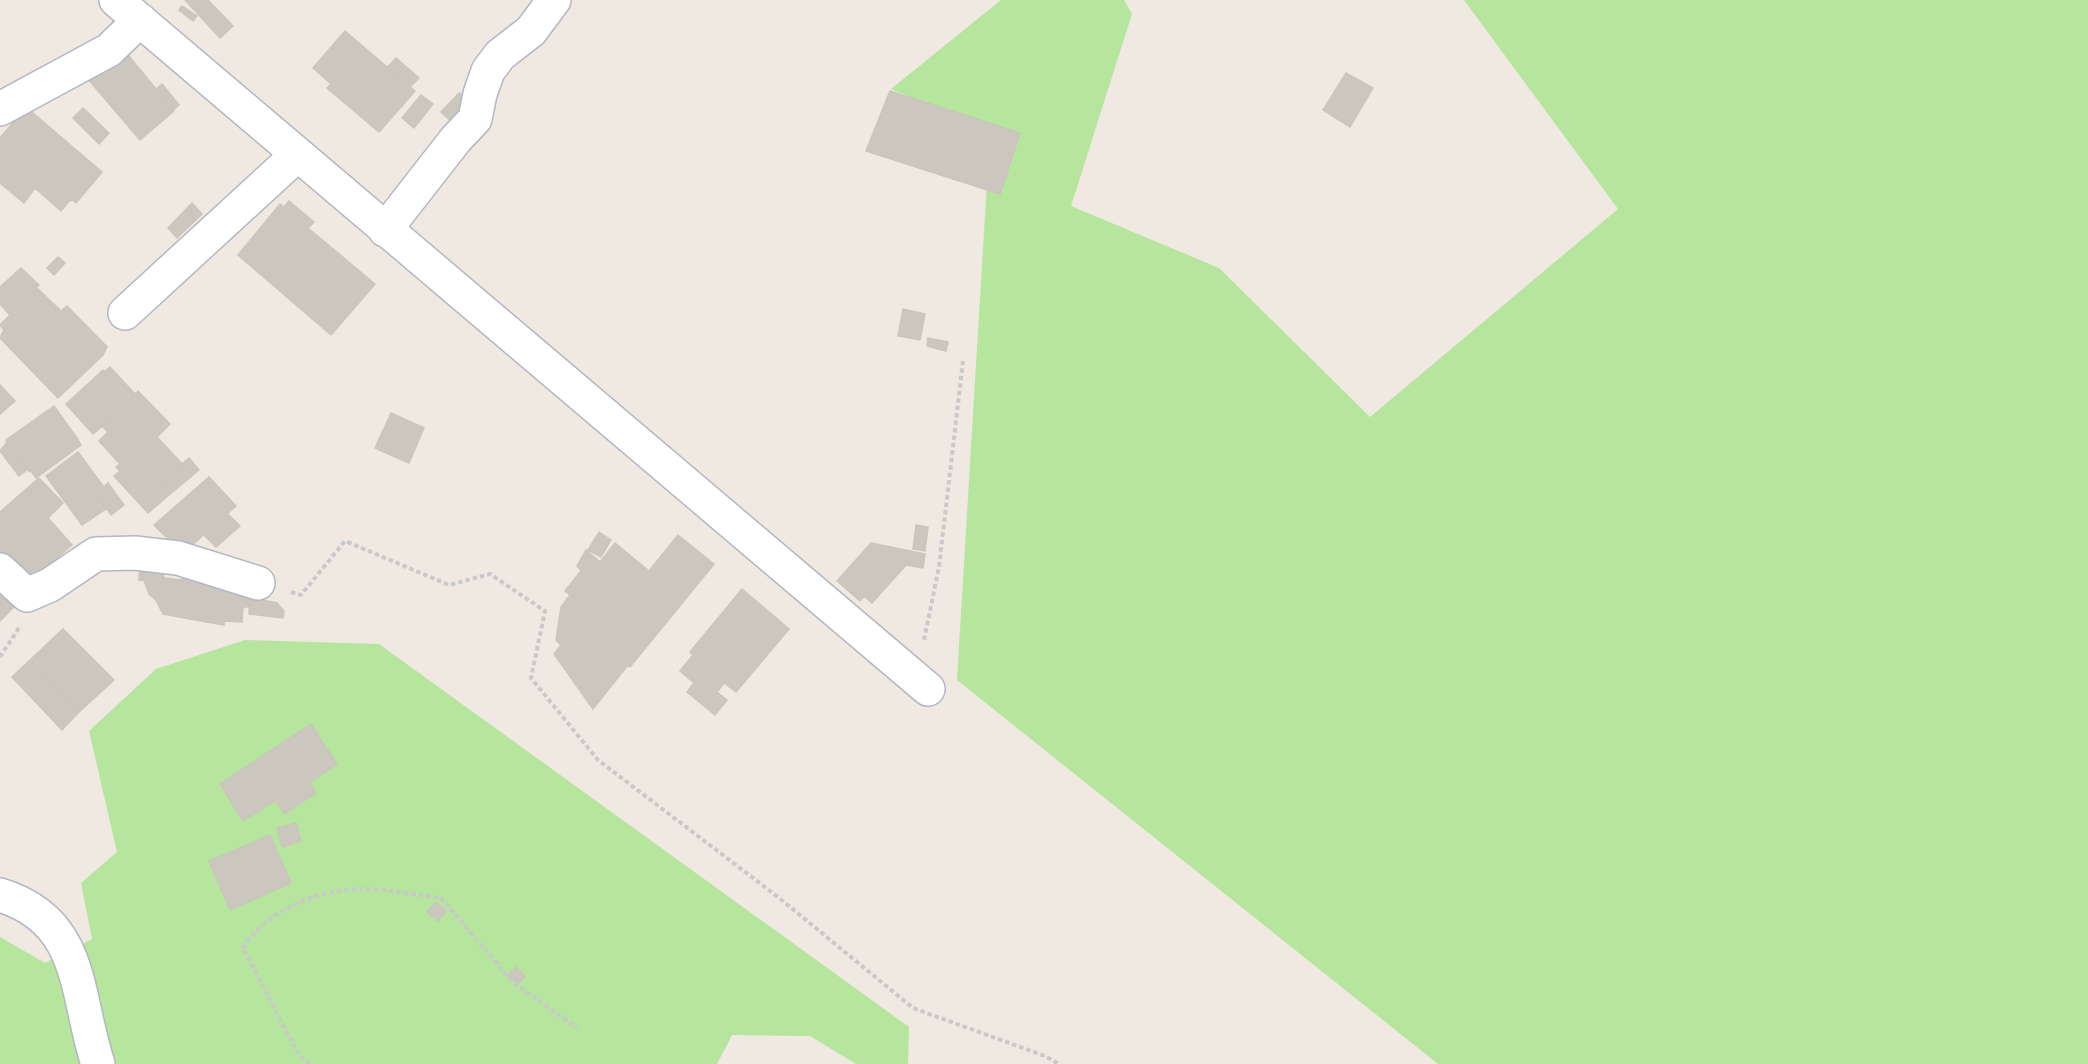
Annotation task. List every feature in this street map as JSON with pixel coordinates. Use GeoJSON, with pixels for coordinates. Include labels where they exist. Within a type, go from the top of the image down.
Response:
{"type":"FeatureCollection","features":[{"type":"Feature","properties":{"kind":"street"},"geometry":{"type":"LineString","coordinates":[[385,230],[456,138],[476,119],[488,70],[500,55],[531,31],[554,0]]}},
{"type":"Feature","properties":{"kind":"street"},"geometry":{"type":"LineString","coordinates":[[0,109],[109,50],[128,10],[922,684]]}},
{"type":"Feature","properties":{"kind":"street"},"geometry":{"type":"LineString","coordinates":[[125,314],[297,155]]}},
{"type":"Feature","properties":{"kind":"street"},"geometry":{"type":"LineString","coordinates":[[0,570],[27,595],[50,585],[96,554],[135,553],[178,558],[258,583]]}},
{"type":"Feature","properties":{"kind":"street"},"geometry":{"type":"LineString","coordinates":[[0,895],[19,901],[48,920],[74,962],[98,1064]]}},
{"type":"Feature","properties":{"kind":"path"},"geometry":{"type":"LineString","coordinates":[[922,684],[939,567],[963,362]]}},
{"type":"Feature","properties":{"kind":"path"},"geometry":{"type":"LineString","coordinates":[[258,583],[302,595],[345,541],[449,585],[490,574],[545,611],[531,678],[598,760],[778,897],[913,1008],[1045,1056],[1059,1064]]}},
{"type":"Feature","properties":{"kind":"path"},"geometry":{"type":"LineString","coordinates":[[310,1064],[299,1055],[243,948],[252,934],[268,920],[303,899],[361,889],[441,898],[513,982],[577,1028]]}},
{"type":"Feature","properties":{"kind":"green space"},"geometry":{"type":"Polygon","coordinates":[[[1001,0],[1124,0],[1132,14],[1071,206],[1219,268],[1370,417],[1618,209],[1464,0],[2088,0],[2088,1064],[1438,1064],[957,680],[990,132],[891,89],[1001,0]]]}},
{"type":"Feature","properties":{"kind":"green space"},"geometry":{"type":"Polygon","coordinates":[[[245,640],[379,644],[909,1027],[908,1064],[856,1064],[810,1036],[732,1035],[717,1064],[0,1064],[0,937],[45,963],[92,939],[81,883],[117,852],[89,731],[156,669],[245,640]]]}},
{"type":"Feature","properties":{"kind":"building"},"geometry":{"type":"Polygon","coordinates":[[[185,0],[208,0],[233,26],[220,38],[185,0]]]}},
{"type":"Feature","properties":{"kind":"building"},"geometry":{"type":"Polygon","coordinates":[[[182,6],[197,16],[193,21],[179,10],[182,6]]]}},
{"type":"Feature","properties":{"kind":"building"},"geometry":{"type":"Polygon","coordinates":[[[345,31],[415,91],[379,132],[327,88],[331,84],[313,68],[345,31]]]}},
{"type":"Feature","properties":{"kind":"building"},"geometry":{"type":"Polygon","coordinates":[[[128,55],[174,111],[140,140],[87,78],[128,55]]]}},
{"type":"Feature","properties":{"kind":"building"},"geometry":{"type":"Polygon","coordinates":[[[396,58],[419,78],[410,87],[387,68],[396,58]]]}},
{"type":"Feature","properties":{"kind":"building"},"geometry":{"type":"Polygon","coordinates":[[[1346,73],[1373,88],[1350,127],[1323,110],[1346,73]]]}},
{"type":"Feature","properties":{"kind":"building"},"geometry":{"type":"Polygon","coordinates":[[[162,84],[179,105],[173,110],[156,89],[162,84]]]}},
{"type":"Feature","properties":{"kind":"building"},"geometry":{"type":"Polygon","coordinates":[[[890,91],[1020,133],[1000,194],[866,151],[890,91]]]}},
{"type":"Feature","properties":{"kind":"building"},"geometry":{"type":"Polygon","coordinates":[[[459,93],[473,107],[456,126],[441,112],[459,93]]]}},
{"type":"Feature","properties":{"kind":"building"},"geometry":{"type":"Polygon","coordinates":[[[421,95],[433,104],[414,128],[402,118],[421,95]]]}},
{"type":"Feature","properties":{"kind":"building"},"geometry":{"type":"Polygon","coordinates":[[[26,107],[102,172],[76,203],[71,199],[61,211],[35,188],[24,203],[0,183],[0,138],[26,107]]]}},
{"type":"Feature","properties":{"kind":"building"},"geometry":{"type":"Polygon","coordinates":[[[83,108],[109,133],[99,144],[73,118],[83,108]]]}},
{"type":"Feature","properties":{"kind":"building"},"geometry":{"type":"Polygon","coordinates":[[[289,201],[314,222],[308,228],[375,284],[331,335],[238,255],[280,204],[284,207],[289,201]]]}},
{"type":"Feature","properties":{"kind":"building"},"geometry":{"type":"Polygon","coordinates":[[[192,203],[202,214],[177,238],[168,228],[192,203]]]}},
{"type":"Feature","properties":{"kind":"building"},"geometry":{"type":"Polygon","coordinates":[[[58,257],[65,263],[54,275],[47,268],[58,257]]]}},
{"type":"Feature","properties":{"kind":"building"},"geometry":{"type":"Polygon","coordinates":[[[21,268],[39,285],[10,315],[0,304],[0,287],[21,268]]]}},
{"type":"Feature","properties":{"kind":"building"},"geometry":{"type":"Polygon","coordinates":[[[37,288],[61,311],[67,306],[107,347],[103,355],[58,398],[0,338],[4,330],[0,325],[37,288]]]}},
{"type":"Feature","properties":{"kind":"building"},"geometry":{"type":"Polygon","coordinates":[[[903,309],[925,314],[920,340],[898,336],[903,309]]]}},
{"type":"Feature","properties":{"kind":"building"},"geometry":{"type":"Polygon","coordinates":[[[928,338],[948,342],[946,351],[927,346],[928,338]]]}},
{"type":"Feature","properties":{"kind":"building"},"geometry":{"type":"Polygon","coordinates":[[[110,367],[135,394],[129,400],[131,402],[93,434],[66,404],[103,370],[104,372],[110,367]]]}},
{"type":"Feature","properties":{"kind":"building"},"geometry":{"type":"Polygon","coordinates":[[[0,385],[15,401],[0,414],[0,385]]]}},
{"type":"Feature","properties":{"kind":"building"},"geometry":{"type":"Polygon","coordinates":[[[138,391],[170,424],[157,437],[185,467],[162,487],[169,495],[148,513],[114,476],[120,471],[116,467],[120,464],[99,441],[108,432],[103,427],[131,402],[129,400],[138,391]]]}},
{"type":"Feature","properties":{"kind":"building"},"geometry":{"type":"Polygon","coordinates":[[[54,406],[77,438],[29,472],[6,440],[54,406]]]}},
{"type":"Feature","properties":{"kind":"building"},"geometry":{"type":"Polygon","coordinates":[[[391,413],[424,428],[409,463],[375,448],[391,413]]]}},
{"type":"Feature","properties":{"kind":"building"},"geometry":{"type":"Polygon","coordinates":[[[77,438],[81,445],[36,478],[31,471],[77,438]]]}},
{"type":"Feature","properties":{"kind":"building"},"geometry":{"type":"Polygon","coordinates":[[[7,442],[28,469],[19,476],[0,451],[7,442]]]}},
{"type":"Feature","properties":{"kind":"building"},"geometry":{"type":"Polygon","coordinates":[[[78,452],[106,490],[98,496],[107,508],[82,525],[46,476],[78,452]]]}},
{"type":"Feature","properties":{"kind":"building"},"geometry":{"type":"Polygon","coordinates":[[[189,458],[199,470],[169,495],[162,487],[185,467],[182,464],[189,458]]]}},
{"type":"Feature","properties":{"kind":"building"},"geometry":{"type":"Polygon","coordinates":[[[209,477],[236,506],[191,546],[171,542],[154,525],[209,477]]]}},
{"type":"Feature","properties":{"kind":"building"},"geometry":{"type":"Polygon","coordinates":[[[39,478],[63,503],[48,518],[72,545],[28,583],[0,552],[0,512],[39,478]]]}},
{"type":"Feature","properties":{"kind":"building"},"geometry":{"type":"Polygon","coordinates":[[[108,483],[124,505],[111,515],[98,496],[106,490],[104,487],[108,483]]]}},
{"type":"Feature","properties":{"kind":"building"},"geometry":{"type":"Polygon","coordinates":[[[228,514],[240,526],[216,547],[204,535],[228,514]]]}},
{"type":"Feature","properties":{"kind":"building"},"geometry":{"type":"Polygon","coordinates":[[[916,525],[928,527],[925,551],[913,549],[916,525]]]}},
{"type":"Feature","properties":{"kind":"building"},"geometry":{"type":"Polygon","coordinates":[[[599,532],[611,540],[601,557],[588,550],[599,532]]]}},
{"type":"Feature","properties":{"kind":"building"},"geometry":{"type":"Polygon","coordinates":[[[678,535],[714,564],[593,709],[554,654],[561,645],[556,640],[561,607],[570,595],[565,591],[581,571],[577,566],[586,550],[600,562],[615,543],[649,571],[678,535]]]}},
{"type":"Feature","properties":{"kind":"building"},"geometry":{"type":"Polygon","coordinates":[[[871,543],[925,554],[923,568],[906,565],[872,603],[864,596],[860,601],[837,581],[871,543]]]}},
{"type":"Feature","properties":{"kind":"building"},"geometry":{"type":"Polygon","coordinates":[[[140,559],[165,561],[163,583],[139,580],[140,559]]]}},
{"type":"Feature","properties":{"kind":"building"},"geometry":{"type":"Polygon","coordinates":[[[184,570],[248,592],[248,607],[243,607],[242,622],[224,621],[224,625],[163,614],[156,600],[149,594],[144,580],[163,583],[164,578],[182,580],[184,570]]]}},
{"type":"Feature","properties":{"kind":"building"},"geometry":{"type":"Polygon","coordinates":[[[0,583],[16,605],[0,621],[0,583]]]}},
{"type":"Feature","properties":{"kind":"building"},"geometry":{"type":"Polygon","coordinates":[[[250,589],[262,592],[263,600],[277,603],[284,611],[283,618],[249,614],[250,589]]]}},
{"type":"Feature","properties":{"kind":"building"},"geometry":{"type":"Polygon","coordinates":[[[742,589],[789,629],[736,692],[724,683],[717,692],[727,700],[715,715],[687,692],[694,683],[680,671],[693,655],[690,652],[742,589]]]}},
{"type":"Feature","properties":{"kind":"building"},"geometry":{"type":"Polygon","coordinates":[[[63,629],[114,680],[79,712],[30,660],[63,629]]]}},
{"type":"Feature","properties":{"kind":"building"},"geometry":{"type":"Polygon","coordinates":[[[30,660],[79,712],[62,730],[12,677],[30,660]]]}},
{"type":"Feature","properties":{"kind":"building"},"geometry":{"type":"Polygon","coordinates":[[[311,724],[337,764],[309,783],[316,793],[284,814],[276,800],[243,821],[220,784],[311,724]]]}},
{"type":"Feature","properties":{"kind":"building"},"geometry":{"type":"Polygon","coordinates":[[[296,823],[301,841],[282,847],[277,828],[296,823]]]}},
{"type":"Feature","properties":{"kind":"building"},"geometry":{"type":"Polygon","coordinates":[[[270,835],[291,883],[230,910],[209,861],[270,835]]]}},
{"type":"Feature","properties":{"kind":"building"},"geometry":{"type":"Polygon","coordinates":[[[436,902],[446,911],[438,921],[427,912],[436,902]]]}},
{"type":"Feature","properties":{"kind":"building"},"geometry":{"type":"Polygon","coordinates":[[[516,967],[525,977],[517,984],[508,975],[516,967]]]}}]}
